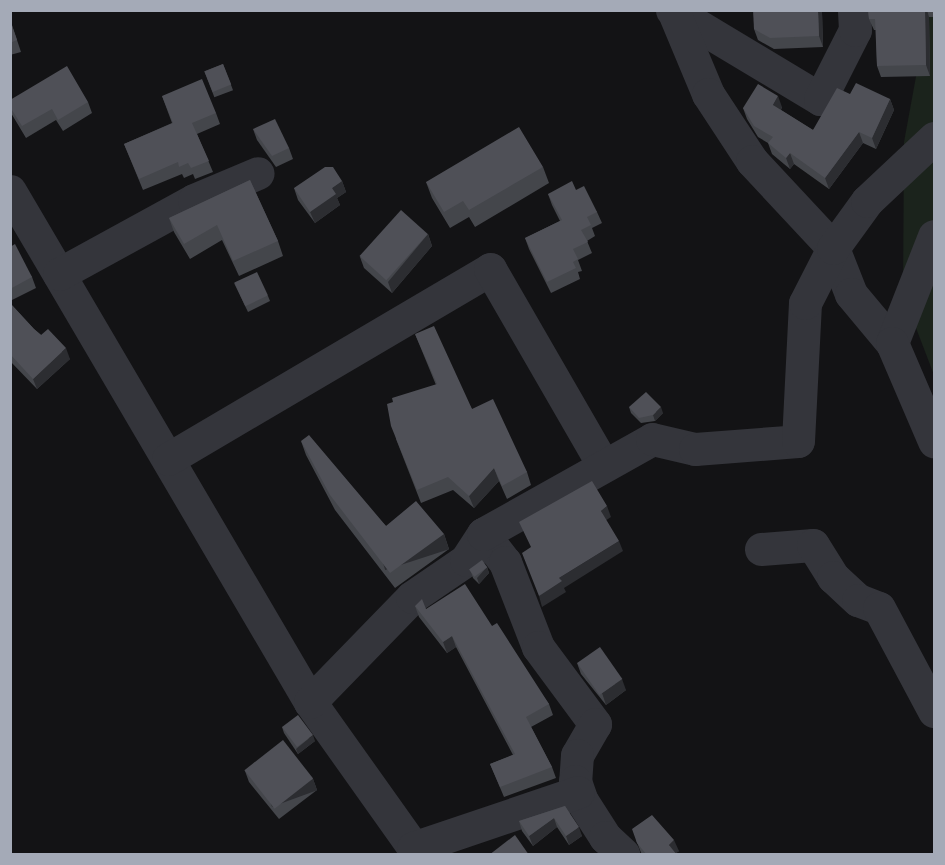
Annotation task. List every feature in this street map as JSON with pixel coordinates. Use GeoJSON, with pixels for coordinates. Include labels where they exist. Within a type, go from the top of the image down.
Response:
{"type":"FeatureCollection","features":[{"type":"Feature","properties":{"kind":"street"},"geometry":{"type":"LineString","coordinates":[[674,13],[820,99],[855,30],[854,10]]}},
{"type":"Feature","properties":{"kind":"street"},"geometry":{"type":"LineString","coordinates":[[674,13],[708,94],[752,161],[833,248],[851,294],[892,343],[934,441]]}},
{"type":"Feature","properties":{"kind":"street"},"geometry":{"type":"LineString","coordinates":[[310,702],[412,597],[466,560],[483,534],[603,465],[652,439],[695,449],[798,441],[805,303],[833,248],[867,201],[934,138]]}},
{"type":"Feature","properties":{"kind":"street"},"geometry":{"type":"LineString","coordinates":[[59,274],[194,200],[258,173]]}},
{"type":"Feature","properties":{"kind":"street"},"geometry":{"type":"LineString","coordinates":[[11,193],[310,702],[415,851],[578,792]]}},
{"type":"Feature","properties":{"kind":"street"},"geometry":{"type":"LineString","coordinates":[[892,343],[934,236]]}},
{"type":"Feature","properties":{"kind":"street"},"geometry":{"type":"LineString","coordinates":[[168,459],[490,269],[603,465]]}},
{"type":"Feature","properties":{"kind":"street"},"geometry":{"type":"LineString","coordinates":[[483,534],[505,562],[538,647],[595,724],[577,754],[575,781],[578,792],[607,849]]}},
{"type":"Feature","properties":{"kind":"street"},"geometry":{"type":"LineString","coordinates":[[761,549],[813,545],[833,577],[858,600],[879,608],[934,711]]}},
{"type":"Feature","properties":{"kind":"shaded area"},"geometry":{"type":"Polygon","coordinates":[[[928,11],[934,11],[934,375],[903,294],[904,142],[928,11]]]}},
{"type":"Feature","properties":{"kind":"building"},"geometry":{"type":"Polygon","coordinates":[[[753,10],[818,10],[819,36],[770,38],[754,29],[753,10]]]}},
{"type":"Feature","properties":{"kind":"building"},"geometry":{"type":"Polygon","coordinates":[[[868,10],[925,10],[926,65],[877,66],[875,19],[869,19],[868,10]]]}},
{"type":"Feature","properties":{"kind":"building"},"geometry":{"type":"Polygon","coordinates":[[[10,20],[17,40],[10,43],[10,20]]]}},
{"type":"Feature","properties":{"kind":"building"},"geometry":{"type":"Polygon","coordinates":[[[223,64],[231,84],[213,92],[204,71],[223,64]]]}},
{"type":"Feature","properties":{"kind":"building"},"geometry":{"type":"Polygon","coordinates":[[[67,66],[88,102],[58,120],[52,109],[22,126],[10,107],[10,100],[67,66]]]}},
{"type":"Feature","properties":{"kind":"building"},"geometry":{"type":"Polygon","coordinates":[[[202,79],[216,113],[192,123],[209,161],[191,168],[188,163],[179,167],[178,162],[139,179],[124,144],[173,123],[162,96],[202,79]]]}},
{"type":"Feature","properties":{"kind":"building"},"geometry":{"type":"Polygon","coordinates":[[[856,83],[890,99],[872,138],[859,132],[825,178],[790,153],[786,158],[768,143],[773,137],[754,126],[743,108],[758,84],[778,96],[773,105],[813,130],[837,88],[850,94],[856,83]]]}},
{"type":"Feature","properties":{"kind":"building"},"geometry":{"type":"Polygon","coordinates":[[[275,119],[289,148],[272,156],[253,129],[275,119]]]}},
{"type":"Feature","properties":{"kind":"building"},"geometry":{"type":"Polygon","coordinates":[[[519,127],[543,167],[469,210],[463,201],[444,212],[426,182],[519,127]]]}},
{"type":"Feature","properties":{"kind":"building"},"geometry":{"type":"Polygon","coordinates":[[[325,167],[333,167],[342,181],[332,188],[336,194],[310,212],[294,188],[325,167]]]}},
{"type":"Feature","properties":{"kind":"building"},"geometry":{"type":"Polygon","coordinates":[[[250,180],[278,241],[233,261],[217,225],[184,244],[169,218],[250,180]]]}},
{"type":"Feature","properties":{"kind":"building"},"geometry":{"type":"Polygon","coordinates":[[[572,181],[576,190],[584,186],[597,212],[587,217],[591,225],[581,230],[588,242],[573,249],[578,259],[573,262],[576,268],[547,282],[525,238],[562,220],[548,194],[572,181]]]}},
{"type":"Feature","properties":{"kind":"building"},"geometry":{"type":"Polygon","coordinates":[[[401,210],[428,234],[386,280],[360,256],[401,210]]]}},
{"type":"Feature","properties":{"kind":"building"},"geometry":{"type":"Polygon","coordinates":[[[15,244],[32,277],[10,289],[10,247],[15,244]]]}},
{"type":"Feature","properties":{"kind":"building"},"geometry":{"type":"Polygon","coordinates":[[[257,272],[268,296],[245,306],[234,283],[257,272]]]}},
{"type":"Feature","properties":{"kind":"building"},"geometry":{"type":"Polygon","coordinates":[[[10,303],[41,335],[48,329],[66,348],[33,379],[10,354],[10,303]]]}},
{"type":"Feature","properties":{"kind":"building"},"geometry":{"type":"Polygon","coordinates":[[[434,326],[472,409],[493,399],[527,472],[502,486],[494,468],[469,496],[448,477],[417,490],[391,426],[387,404],[393,402],[392,398],[437,384],[415,334],[434,326]]]}},
{"type":"Feature","properties":{"kind":"building"},"geometry":{"type":"Polygon","coordinates":[[[646,392],[661,407],[653,415],[639,418],[629,407],[646,392]]]}},
{"type":"Feature","properties":{"kind":"building"},"geometry":{"type":"Polygon","coordinates":[[[309,435],[386,526],[416,501],[444,534],[390,573],[330,495],[301,441],[309,435]]]}},
{"type":"Feature","properties":{"kind":"building"},"geometry":{"type":"Polygon","coordinates":[[[592,481],[607,506],[601,511],[619,541],[559,578],[562,581],[539,596],[522,553],[531,547],[519,522],[592,481]]]}},
{"type":"Feature","properties":{"kind":"building"},"geometry":{"type":"Polygon","coordinates":[[[482,560],[487,567],[474,577],[469,569],[482,560]]]}},
{"type":"Feature","properties":{"kind":"building"},"geometry":{"type":"Polygon","coordinates":[[[465,584],[492,626],[497,623],[549,704],[526,717],[552,767],[500,787],[490,764],[515,754],[452,636],[443,642],[415,606],[422,599],[426,609],[465,584]]]}},
{"type":"Feature","properties":{"kind":"building"},"geometry":{"type":"Polygon","coordinates":[[[600,647],[622,679],[599,695],[577,663],[600,647]]]}},
{"type":"Feature","properties":{"kind":"building"},"geometry":{"type":"Polygon","coordinates":[[[298,715],[313,735],[297,747],[282,727],[298,715]]]}},
{"type":"Feature","properties":{"kind":"building"},"geometry":{"type":"Polygon","coordinates":[[[283,740],[313,779],[275,809],[244,770],[283,740]]]}},
{"type":"Feature","properties":{"kind":"building"},"geometry":{"type":"Polygon","coordinates":[[[565,806],[579,827],[566,836],[554,818],[529,836],[519,821],[565,806]]]}},
{"type":"Feature","properties":{"kind":"building"},"geometry":{"type":"Polygon","coordinates":[[[652,815],[674,840],[669,845],[677,855],[647,855],[637,843],[632,829],[652,815]]]}},
{"type":"Feature","properties":{"kind":"building"},"geometry":{"type":"Polygon","coordinates":[[[515,835],[529,855],[489,855],[515,835]]]}}]}
